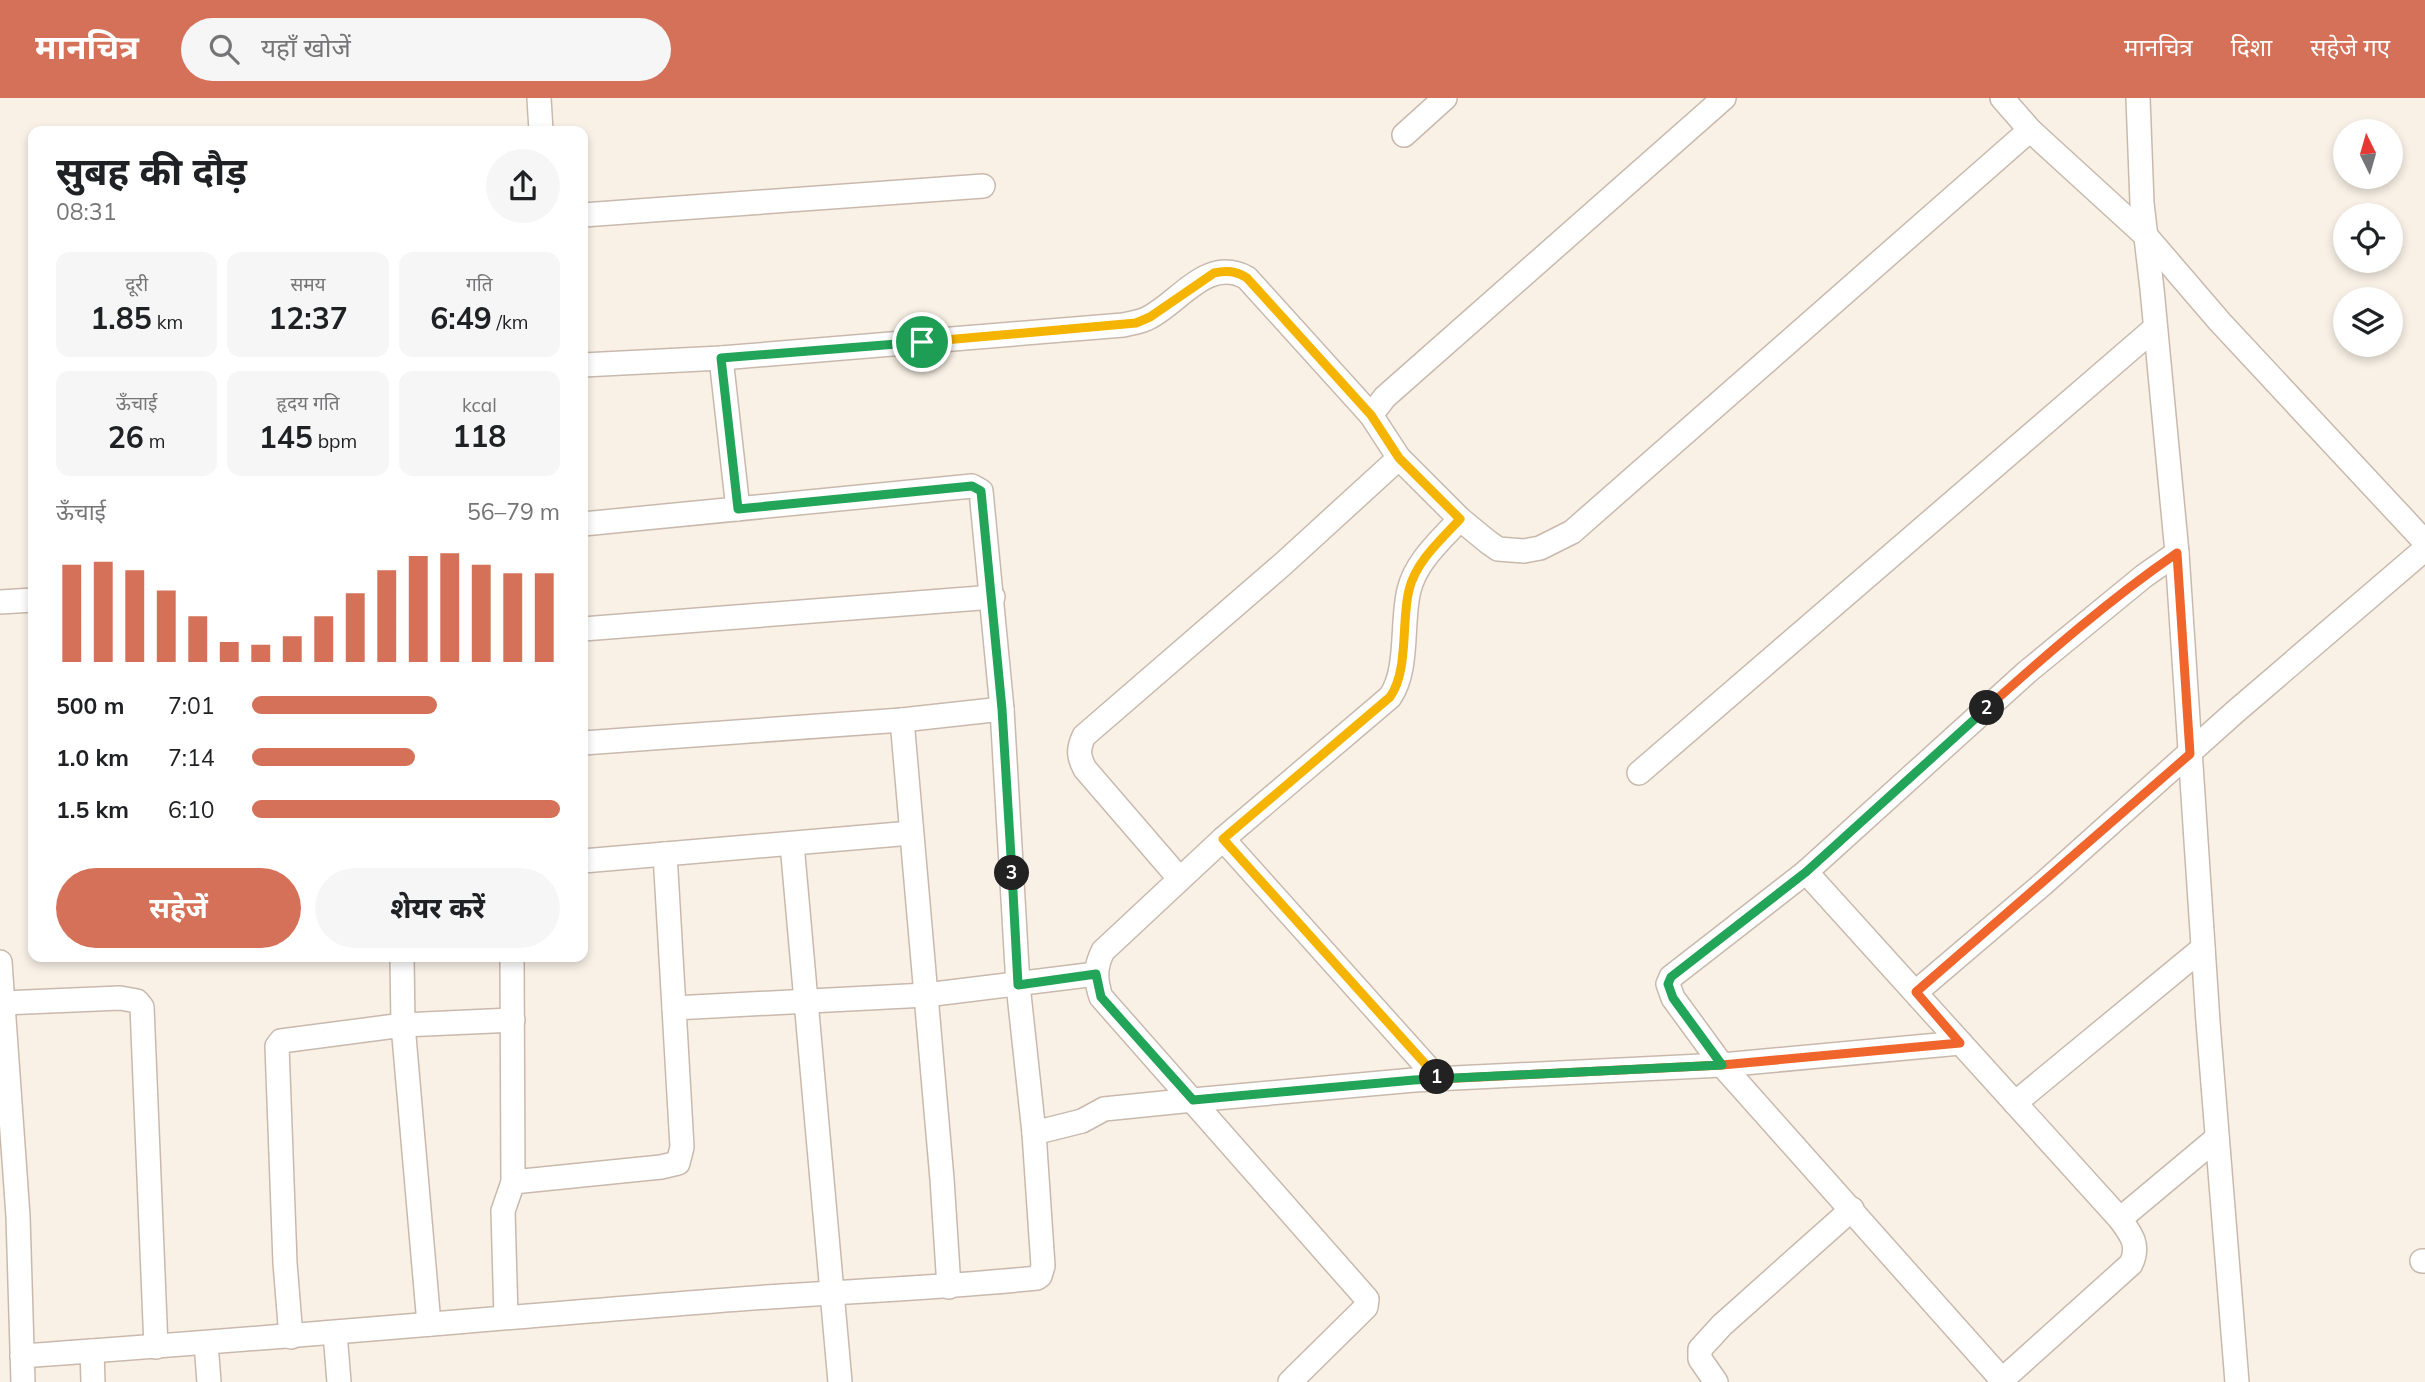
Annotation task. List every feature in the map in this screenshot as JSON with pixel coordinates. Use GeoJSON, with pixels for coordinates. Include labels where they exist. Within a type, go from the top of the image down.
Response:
{"type":"FeatureCollection","features":[{"type":"Feature","properties":{"kind":"street"},"geometry":{"type":"LineString","coordinates":[[539,98],[541,126]]}},
{"type":"Feature","properties":{"kind":"street"},"geometry":{"type":"LineString","coordinates":[[1404,135],[1445,98]]}},
{"type":"Feature","properties":{"kind":"street"},"geometry":{"type":"LineString","coordinates":[[1371,415],[1385,397],[1724,98]]}},
{"type":"Feature","properties":{"kind":"street"},"geometry":{"type":"LineString","coordinates":[[2002,98],[2031,130],[2147,237],[2220,323],[2425,542]]}},
{"type":"Feature","properties":{"kind":"street"},"geometry":{"type":"LineString","coordinates":[[2138,98],[2142,203],[2177,553],[2203,948],[2237,1382]]}},
{"type":"Feature","properties":{"kind":"street"},"geometry":{"type":"LineString","coordinates":[[588,365],[721,358],[1123,325],[1150,317],[1214,273],[1230,271],[1247,278],[1371,415],[1399,458],[1460,519],[1498,549],[1540,548],[1572,532],[2031,130]]}},
{"type":"Feature","properties":{"kind":"street"},"geometry":{"type":"LineString","coordinates":[[588,215],[983,186]]}},
{"type":"Feature","properties":{"kind":"street"},"geometry":{"type":"LineString","coordinates":[[1639,773],[2155,328]]}},
{"type":"Feature","properties":{"kind":"street"},"geometry":{"type":"LineString","coordinates":[[721,358],[738,509]]}},
{"type":"Feature","properties":{"kind":"street"},"geometry":{"type":"LineString","coordinates":[[1179,878],[1085,769],[1080,760],[1079,749],[1084,736],[1283,564],[1399,458]]}},
{"type":"Feature","properties":{"kind":"street"},"geometry":{"type":"LineString","coordinates":[[22,1356],[335,1333],[830,1291],[949,1287],[1041,1276],[1043,1266],[1034,1133],[1018,985],[1002,709],[982,494],[976,486],[588,524]]}},
{"type":"Feature","properties":{"kind":"street"},"geometry":{"type":"LineString","coordinates":[[1290,1382],[1366,1307],[1367,1299],[1101,997],[1096,974],[1097,963],[1104,951],[1179,878],[1390,697],[1399,680],[1409,588],[1423,559],[1460,519]]}},
{"type":"Feature","properties":{"kind":"street"},"geometry":{"type":"LineString","coordinates":[[1916,992],[2235,712],[2425,550]]}},
{"type":"Feature","properties":{"kind":"street"},"geometry":{"type":"LineString","coordinates":[[1806,872],[2120,1219],[2133,1238],[2136,1250],[2131,1264],[2003,1381],[1722,1065],[1673,998],[1668,984],[1671,977],[1806,872],[2027,672],[2144,576],[2177,553]]}},
{"type":"Feature","properties":{"kind":"street"},"geometry":{"type":"LineString","coordinates":[[588,629],[993,597]]}},
{"type":"Feature","properties":{"kind":"street"},"geometry":{"type":"LineString","coordinates":[[0,603],[28,600]]}},
{"type":"Feature","properties":{"kind":"street"},"geometry":{"type":"LineString","coordinates":[[588,743],[902,720],[1002,709]]}},
{"type":"Feature","properties":{"kind":"street"},"geometry":{"type":"LineString","coordinates":[[902,720],[949,1287]]}},
{"type":"Feature","properties":{"kind":"street"},"geometry":{"type":"LineString","coordinates":[[588,861],[911,834]]}},
{"type":"Feature","properties":{"kind":"street"},"geometry":{"type":"LineString","coordinates":[[1223,839],[1438,1079]]}},
{"type":"Feature","properties":{"kind":"street"},"geometry":{"type":"LineString","coordinates":[[792,844],[804,1003],[840,1382]]}},
{"type":"Feature","properties":{"kind":"street"},"geometry":{"type":"LineString","coordinates":[[513,1182],[621,1172],[678,1163],[682,1147],[665,854]]}},
{"type":"Feature","properties":{"kind":"street"},"geometry":{"type":"LineString","coordinates":[[2015,1103],[2203,948]]}},
{"type":"Feature","properties":{"kind":"street"},"geometry":{"type":"LineString","coordinates":[[0,962],[18,1216],[23,1382]]}},
{"type":"Feature","properties":{"kind":"street"},"geometry":{"type":"LineString","coordinates":[[402,962],[403,1025],[429,1324]]}},
{"type":"Feature","properties":{"kind":"street"},"geometry":{"type":"LineString","coordinates":[[506,1317],[503,1211],[513,1182],[512,962]]}},
{"type":"Feature","properties":{"kind":"street"},"geometry":{"type":"LineString","coordinates":[[674,1008],[926,995],[1096,974]]}},
{"type":"Feature","properties":{"kind":"street"},"geometry":{"type":"LineString","coordinates":[[3,1003],[120,998],[137,1001],[142,1007],[156,1347]]}},
{"type":"Feature","properties":{"kind":"street"},"geometry":{"type":"LineString","coordinates":[[292,1336],[285,1263],[277,1046],[281,1041],[403,1025],[513,1020]]}},
{"type":"Feature","properties":{"kind":"street"},"geometry":{"type":"LineString","coordinates":[[1034,1133],[1082,1121],[1104,1109],[1193,1100],[1438,1079],[1722,1065],[1960,1043]]}},
{"type":"Feature","properties":{"kind":"street"},"geometry":{"type":"LineString","coordinates":[[2120,1219],[2217,1138]]}},
{"type":"Feature","properties":{"kind":"street"},"geometry":{"type":"LineString","coordinates":[[1716,1382],[1700,1359],[1700,1349],[1721,1325],[1852,1209]]}},
{"type":"Feature","properties":{"kind":"street"},"geometry":{"type":"LineString","coordinates":[[335,1333],[339,1382]]}},
{"type":"Feature","properties":{"kind":"street"},"geometry":{"type":"LineString","coordinates":[[206,1343],[208,1382]]}},
{"type":"Feature","properties":{"kind":"street"},"geometry":{"type":"LineString","coordinates":[[92,1351],[93,1382]]}},
{"type":"Feature","properties":{"kind":"route"},"geometry":{"type":"LineString","coordinates":[[922,342],[721,358],[738,509],[972,486],[979,488],[982,494],[993,597],[1002,709],[1018,985],[1096,974],[1101,997],[1193,1100],[1414,1080],[1722,1065],[1673,998],[1668,984],[1671,977],[1806,872],[2027,672],[2144,576],[2177,553],[2190,754],[1916,992],[1960,1043],[1722,1065],[1438,1079],[1223,839],[1390,697],[1399,680],[1409,588],[1423,559],[1460,519],[1399,458],[1371,415],[1247,278],[1238,272],[1223,271],[1204,278],[1150,317],[1136,323],[922,342]]}}]}
